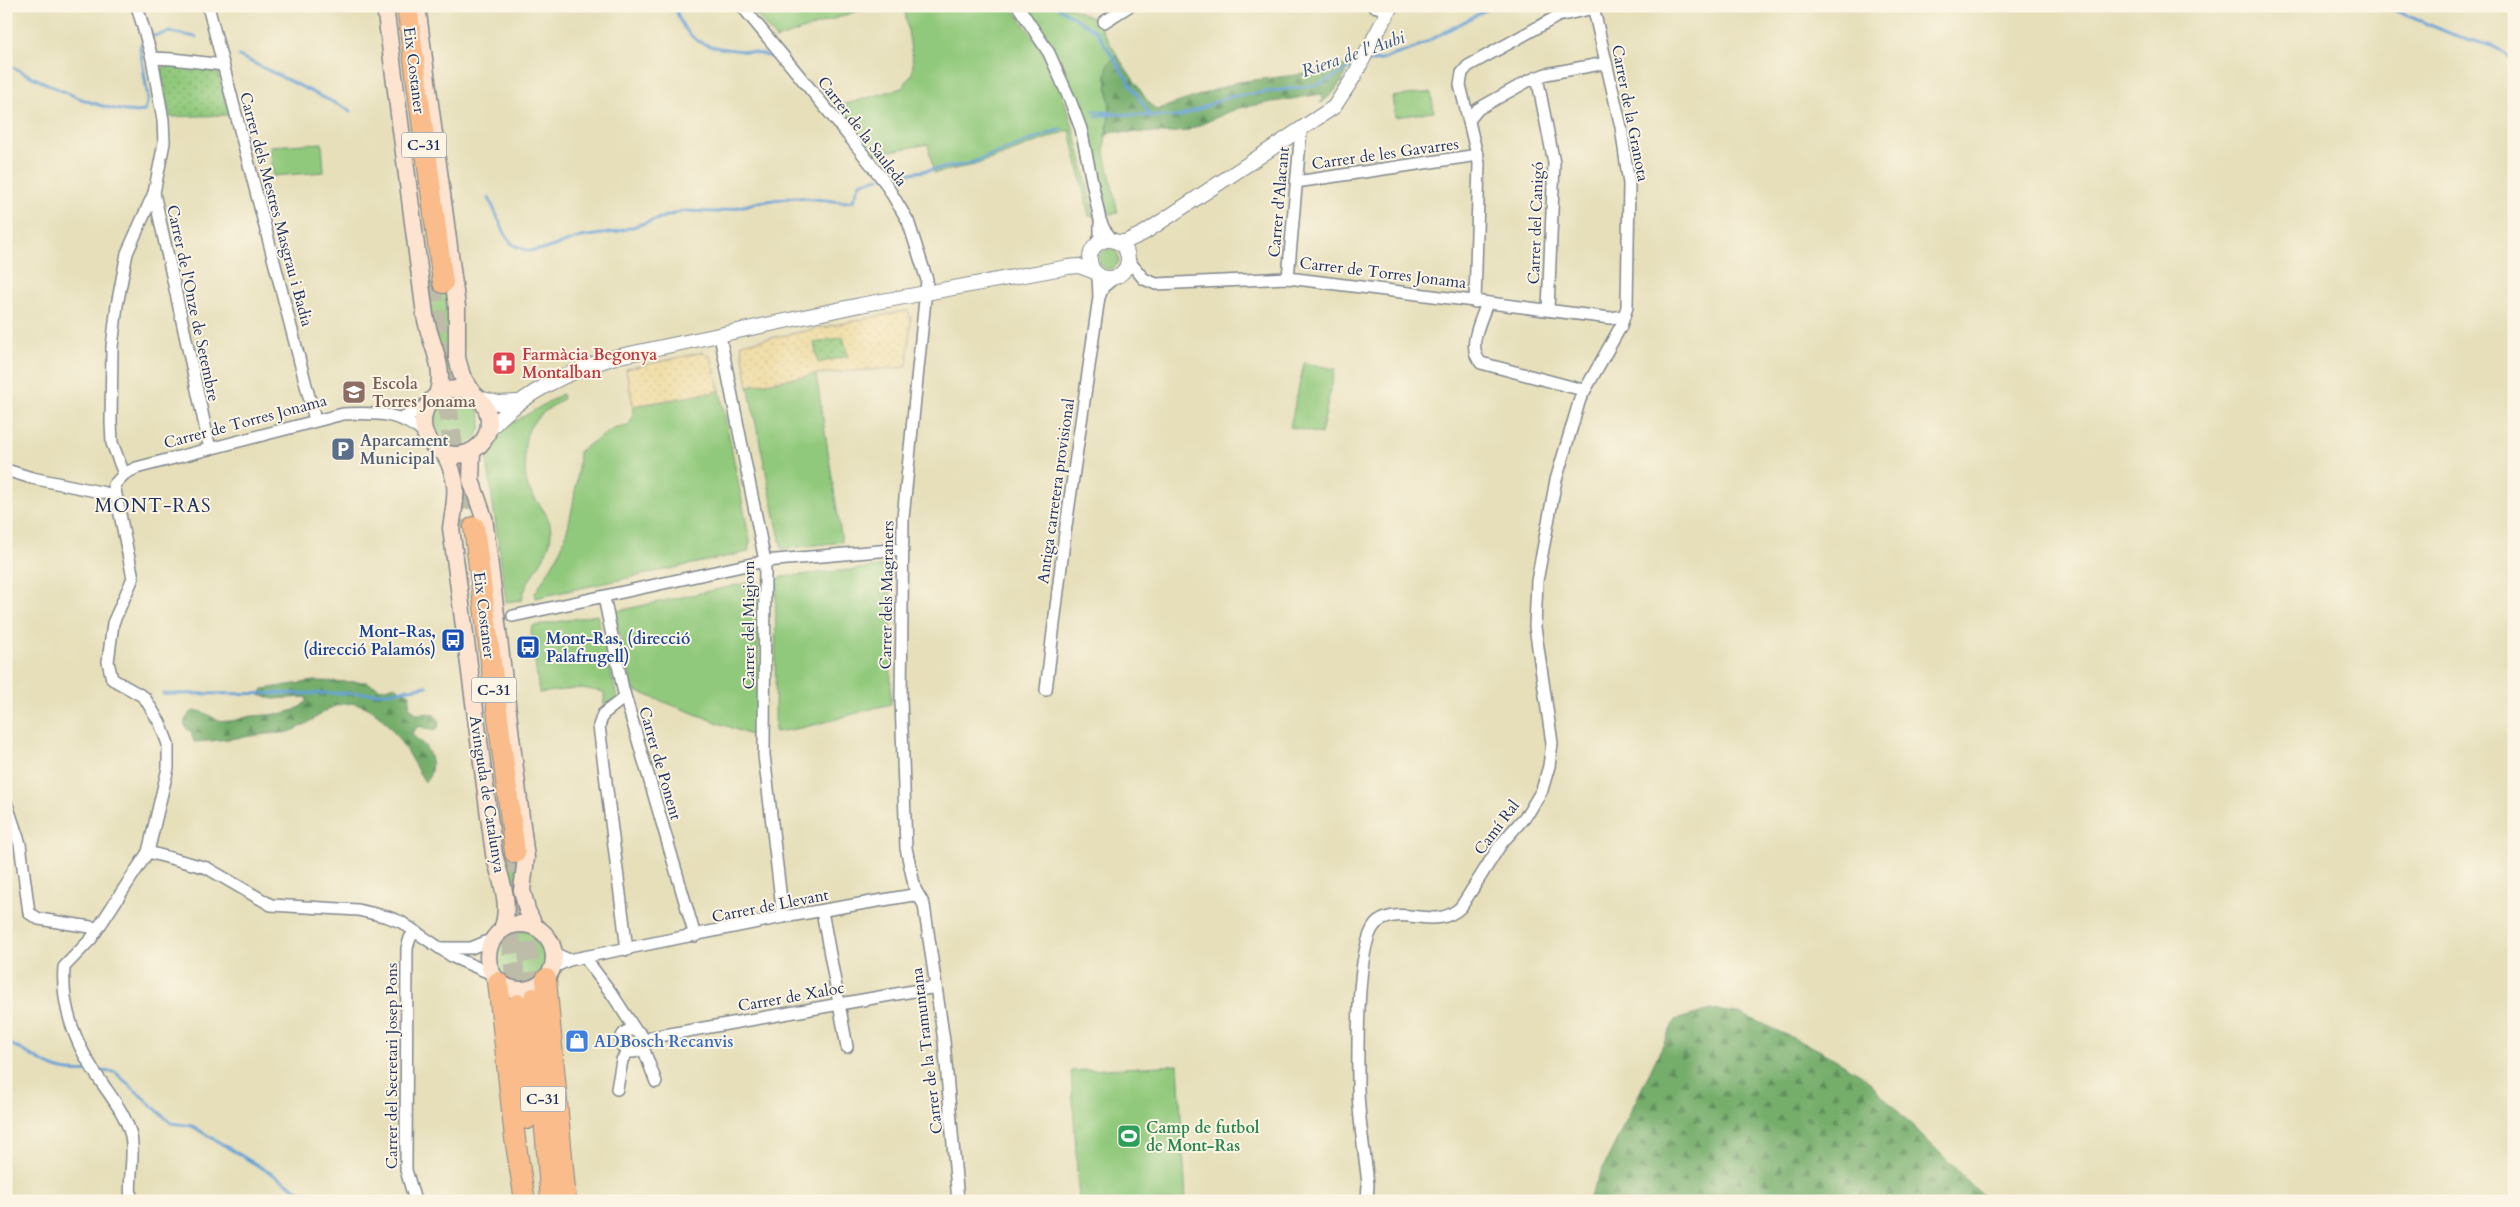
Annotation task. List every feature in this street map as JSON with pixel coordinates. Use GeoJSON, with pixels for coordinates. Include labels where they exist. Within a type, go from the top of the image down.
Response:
{"type":"FeatureCollection","features":[{"type":"Feature","properties":{"kind":"highway","name":"Eix Costaner"},"geometry":{"type":"LineString","coordinates":[[394,6],[437,283],[407,6]]}},
{"type":"Feature","properties":{"kind":"highway","name":"Eix Costaner"},"geometry":{"type":"LineString","coordinates":[[469,528],[508,854]]}},
{"type":"Feature","properties":{"kind":"highway"},"geometry":{"type":"LineString","coordinates":[[551,967],[566,1201]]}},
{"type":"Feature","properties":{"kind":"highway"},"geometry":{"type":"LineString","coordinates":[[495,978],[515,1139],[525,1201]]}},
{"type":"Feature","properties":{"kind":"highway","name":"C-31"},"geometry":{"type":"LineString","coordinates":[[533,1201],[526,1001],[551,1201]]}},
{"type":"Feature","properties":{"kind":"main road"},"geometry":{"type":"LineString","coordinates":[[386,6],[426,318],[441,382],[423,420],[426,435],[433,446],[444,452],[458,455],[472,451],[479,446],[488,431],[488,413],[462,376],[457,358],[457,307],[417,6]]}},
{"type":"Feature","properties":{"kind":"main road"},"geometry":{"type":"LineString","coordinates":[[433,398],[454,389],[476,395]]}},
{"type":"Feature","properties":{"kind":"main road"},"geometry":{"type":"LineString","coordinates":[[472,451],[471,480],[484,518],[519,796],[526,858],[522,890],[527,910],[535,927],[547,937],[551,967],[534,988],[526,990],[511,989],[495,978],[487,955],[498,934],[515,924],[535,927]]}},
{"type":"Feature","properties":{"kind":"main road","name":"Avinguda de Catalunya"},"geometry":{"type":"LineString","coordinates":[[444,452],[454,470],[457,488],[451,528],[494,854],[503,888],[506,920],[498,934]]}},
{"type":"Feature","properties":{"kind":"street"},"geometry":{"type":"LineString","coordinates":[[131,1201],[129,1189],[131,1137],[119,1106],[83,1055],[64,1004],[64,967],[91,939],[148,852],[168,768],[168,744],[160,723],[144,697],[112,679],[109,673],[108,662],[113,623],[133,578],[114,485],[124,474],[112,443],[112,347],[117,305],[127,253],[154,193],[164,143],[163,120],[152,58],[147,47],[137,6]]}},
{"type":"Feature","properties":{"kind":"street","name":"Carrer dels Mestres Masgrau i Badia"},"geometry":{"type":"LineString","coordinates":[[208,6],[315,420]]}},
{"type":"Feature","properties":{"kind":"street","name":"Carrer de la Sauleda"},"geometry":{"type":"LineString","coordinates":[[742,6],[881,177],[908,221],[917,242],[927,280],[925,292]]}},
{"type":"Feature","properties":{"kind":"street"},"geometry":{"type":"LineString","coordinates":[[1018,6],[1049,53],[1070,100],[1083,136],[1100,220],[1100,237],[1093,250],[1090,263],[1096,273]]}},
{"type":"Feature","properties":{"kind":"street"},"geometry":{"type":"LineString","coordinates":[[1104,22],[1130,6]]}},
{"type":"Feature","properties":{"kind":"street"},"geometry":{"type":"LineString","coordinates":[[1068,267],[1084,260],[1103,242],[1125,242],[1144,233],[1334,107],[1353,78],[1390,8],[1372,6]]}},
{"type":"Feature","properties":{"kind":"street"},"geometry":{"type":"LineString","coordinates":[[1474,302],[1478,155],[1460,85],[1462,73],[1468,66],[1558,16],[1594,7]]}},
{"type":"Feature","properties":{"kind":"street","name":"Carrer de la Granota"},"geometry":{"type":"LineString","coordinates":[[1594,7],[1621,127],[1631,202],[1627,308],[1624,316]]}},
{"type":"Feature","properties":{"kind":"street"},"geometry":{"type":"LineString","coordinates":[[152,58],[223,65]]}},
{"type":"Feature","properties":{"kind":"street"},"geometry":{"type":"LineString","coordinates":[[1470,120],[1478,109],[1536,77],[1606,63]]}},
{"type":"Feature","properties":{"kind":"street","name":"Carrer del Canigó"},"geometry":{"type":"LineString","coordinates":[[1536,77],[1554,163],[1548,310]]}},
{"type":"Feature","properties":{"kind":"street","name":"Carrer d'Alacant"},"geometry":{"type":"LineString","coordinates":[[1288,278],[1301,130]]}},
{"type":"Feature","properties":{"kind":"street","name":"Carrer de les Gavarres"},"geometry":{"type":"LineString","coordinates":[[1296,182],[1478,155]]}},
{"type":"Feature","properties":{"kind":"street","name":"Carrer de l'Onze de Setembre"},"geometry":{"type":"LineString","coordinates":[[154,193],[210,449]]}},
{"type":"Feature","properties":{"kind":"street"},"geometry":{"type":"LineString","coordinates":[[143,216],[160,223]]}},
{"type":"Feature","properties":{"kind":"street"},"geometry":{"type":"LineString","coordinates":[[1100,220],[1104,229],[1127,256]]}},
{"type":"Feature","properties":{"kind":"street"},"geometry":{"type":"LineString","coordinates":[[1099,297],[1103,287],[1118,276],[1127,266],[1127,256],[1144,233]]}},
{"type":"Feature","properties":{"kind":"street","name":"Carrer de Torres Jonama"},"geometry":{"type":"LineString","coordinates":[[1127,256],[1140,275],[1150,283],[1156,284],[1288,278],[1610,318],[1624,316]]}},
{"type":"Feature","properties":{"kind":"street"},"geometry":{"type":"LineString","coordinates":[[488,431],[517,402],[581,368],[615,357],[925,292],[1068,267],[1080,266],[1104,278],[1118,276]]}},
{"type":"Feature","properties":{"kind":"street","name":"Antiga carretera provisional"},"geometry":{"type":"LineString","coordinates":[[1046,690],[1065,533],[1099,297],[1096,273]]}},
{"type":"Feature","properties":{"kind":"street","name":"Carrer de Torres Jonama"},"geometry":{"type":"LineString","coordinates":[[1118,276],[1140,275]]}},
{"type":"Feature","properties":{"kind":"street","name":"Carrer dels Magraners"},"geometry":{"type":"LineString","coordinates":[[920,898],[915,889],[906,848],[901,699],[902,518],[925,292]]}},
{"type":"Feature","properties":{"kind":"street"},"geometry":{"type":"LineString","coordinates":[[1487,303],[1474,343],[1477,358],[1481,363],[1582,394],[1624,316]]}},
{"type":"Feature","properties":{"kind":"street","name":"Carrer del Migjorn"},"geometry":{"type":"LineString","coordinates":[[720,336],[766,562],[764,755],[784,917]]}},
{"type":"Feature","properties":{"kind":"street","name":"Camí Ral"},"geometry":{"type":"LineString","coordinates":[[1367,1201],[1368,1185],[1358,1087],[1360,981],[1368,936],[1378,922],[1388,918],[1398,916],[1438,918],[1453,914],[1461,907],[1501,844],[1529,812],[1542,790],[1549,766],[1552,743],[1538,658],[1534,604],[1556,480],[1582,394]]}},
{"type":"Feature","properties":{"kind":"street"},"geometry":{"type":"LineString","coordinates":[[476,395],[498,403],[517,402]]}},
{"type":"Feature","properties":{"kind":"street"},"geometry":{"type":"LineString","coordinates":[[402,417],[413,414],[433,398]]}},
{"type":"Feature","properties":{"kind":"street","name":"Carrer de Torres Jonama"},"geometry":{"type":"LineString","coordinates":[[124,474],[136,468],[343,414],[370,413],[402,417],[426,435]]}},
{"type":"Feature","properties":{"kind":"street"},"geometry":{"type":"LineString","coordinates":[[6,470],[32,478],[115,495]]}},
{"type":"Feature","properties":{"kind":"street"},"geometry":{"type":"LineString","coordinates":[[513,616],[766,562],[902,549]]}},
{"type":"Feature","properties":{"kind":"street","name":"Carrer de Ponent"},"geometry":{"type":"LineString","coordinates":[[604,597],[625,698],[695,936]]}},
{"type":"Feature","properties":{"kind":"street"},"geometry":{"type":"LineString","coordinates":[[625,698],[603,714],[599,726],[627,950]]}},
{"type":"Feature","properties":{"kind":"street"},"geometry":{"type":"LineString","coordinates":[[6,802],[20,844],[29,913],[39,919],[97,928]]}},
{"type":"Feature","properties":{"kind":"street"},"geometry":{"type":"LineString","coordinates":[[148,852],[207,868],[271,905],[337,908],[377,914],[401,922],[453,957],[495,978]]}},
{"type":"Feature","properties":{"kind":"street","name":"Carrer de Llevant"},"geometry":{"type":"LineString","coordinates":[[551,967],[569,960],[627,950],[784,917],[913,895],[920,898]]}},
{"type":"Feature","properties":{"kind":"street","name":"Carrer de la Tramuntana"},"geometry":{"type":"LineString","coordinates":[[920,898],[924,905],[950,1097],[958,1201]]}},
{"type":"Feature","properties":{"kind":"street"},"geometry":{"type":"LineString","coordinates":[[822,911],[847,1047]]}},
{"type":"Feature","properties":{"kind":"street","name":"Carrer del Secretari Josep Pons"},"geometry":{"type":"LineString","coordinates":[[415,932],[410,938],[407,948],[406,1161],[406,1170],[415,1201]]}},
{"type":"Feature","properties":{"kind":"street"},"geometry":{"type":"LineString","coordinates":[[440,948],[471,948],[498,934]]}},
{"type":"Feature","properties":{"kind":"street"},"geometry":{"type":"LineString","coordinates":[[585,958],[625,1013],[641,1043],[656,1082]]}},
{"type":"Feature","properties":{"kind":"street","name":"Carrer de Xaloc"},"geometry":{"type":"LineString","coordinates":[[641,1043],[936,987]]}},
{"type":"Feature","properties":{"kind":"street"},"geometry":{"type":"LineString","coordinates":[[625,1013],[623,1046],[641,1043]]}},
{"type":"Feature","properties":{"kind":"street"},"geometry":{"type":"LineString","coordinates":[[617,1089],[622,1060],[641,1043]]}},
{"type":"Feature","properties":{"kind":"green space"},"geometry":{"type":"Polygon","coordinates":[[[749,6],[872,6],[776,39],[749,6]]]}},
{"type":"Feature","properties":{"kind":"green space"},"geometry":{"type":"Polygon","coordinates":[[[904,6],[1011,6],[1041,50],[1062,95],[1075,135],[1094,216],[1089,216],[1070,130],[975,165],[934,173],[928,144],[872,155],[832,108],[902,88],[912,74],[913,62],[904,6]]]}},
{"type":"Feature","properties":{"kind":"green space"},"geometry":{"type":"Polygon","coordinates":[[[1025,6],[1068,6],[1096,20],[1117,55],[1114,57],[1106,76],[1110,108],[1104,148],[1118,213],[1109,214],[1085,121],[1072,85],[1056,52],[1025,6]]]}},
{"type":"Feature","properties":{"kind":"green space"},"geometry":{"type":"Polygon","coordinates":[[[1117,55],[1146,99],[1156,110],[1238,82],[1329,71],[1352,62],[1335,90],[1326,100],[1320,103],[1323,98],[1321,94],[1238,108],[1186,131],[1170,133],[1111,132],[1105,137],[1110,110],[1106,73],[1111,61],[1117,55]]]}},
{"type":"Feature","properties":{"kind":"green space"},"geometry":{"type":"Polygon","coordinates":[[[170,62],[218,73],[229,115],[170,117],[162,74],[164,63],[170,62]]]}},
{"type":"Feature","properties":{"kind":"green space"},"geometry":{"type":"Polygon","coordinates":[[[1431,92],[1434,112],[1395,117],[1392,97],[1431,92]]]}},
{"type":"Feature","properties":{"kind":"green space"},"geometry":{"type":"Polygon","coordinates":[[[322,143],[324,172],[273,176],[270,146],[322,143]]]}},
{"type":"Feature","properties":{"kind":"green space"},"geometry":{"type":"Polygon","coordinates":[[[1109,249],[1116,252],[1119,259],[1116,266],[1109,269],[1102,266],[1099,259],[1102,252],[1109,249]]]}},
{"type":"Feature","properties":{"kind":"green space"},"geometry":{"type":"Polygon","coordinates":[[[447,281],[451,305],[453,371],[446,373],[434,333],[426,284],[447,281]]]}},
{"type":"Feature","properties":{"kind":"green space"},"geometry":{"type":"Polygon","coordinates":[[[843,337],[848,356],[818,363],[814,343],[843,337]]]}},
{"type":"Feature","properties":{"kind":"green space"},"geometry":{"type":"Polygon","coordinates":[[[1304,363],[1335,369],[1321,434],[1290,427],[1304,363]]]}},
{"type":"Feature","properties":{"kind":"green space"},"geometry":{"type":"Polygon","coordinates":[[[816,374],[842,542],[782,549],[748,386],[816,374]]]}},
{"type":"Feature","properties":{"kind":"green space"},"geometry":{"type":"Polygon","coordinates":[[[720,391],[750,541],[748,552],[535,598],[535,593],[559,553],[567,530],[575,489],[579,451],[613,429],[628,426],[632,419],[633,406],[720,391]]]}},
{"type":"Feature","properties":{"kind":"green space"},"geometry":{"type":"Polygon","coordinates":[[[562,394],[563,399],[537,418],[528,432],[525,441],[527,485],[548,519],[551,531],[550,541],[543,559],[524,591],[522,600],[506,602],[487,459],[504,428],[562,394]]]}},
{"type":"Feature","properties":{"kind":"green space"},"geometry":{"type":"Polygon","coordinates":[[[450,396],[460,396],[469,400],[477,408],[481,422],[477,436],[469,444],[460,448],[450,448],[441,444],[433,436],[429,427],[429,417],[433,408],[441,400],[450,396]]]}},
{"type":"Feature","properties":{"kind":"green space"},"geometry":{"type":"Polygon","coordinates":[[[888,566],[890,568],[891,704],[819,724],[775,732],[776,581],[781,577],[888,566]]]}},
{"type":"Feature","properties":{"kind":"green space"},"geometry":{"type":"Polygon","coordinates":[[[756,581],[759,584],[758,738],[633,690],[615,615],[617,611],[756,581]]]}},
{"type":"Feature","properties":{"kind":"green space"},"geometry":{"type":"Polygon","coordinates":[[[597,615],[617,698],[604,705],[604,692],[581,688],[539,693],[531,630],[533,626],[597,615]]]}},
{"type":"Feature","properties":{"kind":"green space"},"geometry":{"type":"Polygon","coordinates":[[[313,681],[366,682],[381,689],[393,686],[410,694],[409,706],[417,714],[429,714],[437,717],[439,720],[438,728],[434,731],[419,726],[412,733],[430,756],[431,770],[428,779],[425,782],[389,726],[377,714],[364,706],[349,703],[333,707],[299,728],[284,733],[194,742],[191,732],[186,728],[184,722],[193,711],[204,713],[223,721],[289,712],[307,701],[306,697],[273,699],[259,695],[263,689],[313,681]]]}},
{"type":"Feature","properties":{"kind":"green space"},"geometry":{"type":"Polygon","coordinates":[[[519,852],[519,907],[512,908],[498,855],[519,852]]]}},
{"type":"Feature","properties":{"kind":"green space"},"geometry":{"type":"Polygon","coordinates":[[[520,931],[534,935],[542,943],[546,957],[542,971],[534,979],[520,983],[506,979],[498,971],[494,957],[498,943],[506,935],[520,931]]]}},
{"type":"Feature","properties":{"kind":"green space"},"geometry":{"type":"Polygon","coordinates":[[[1710,1010],[1739,1013],[1823,1052],[1862,1075],[1988,1201],[1587,1201],[1675,1020],[1710,1010]]]}},
{"type":"Feature","properties":{"kind":"green space","name":"Camp de futbol de Mont-Ras"},"geometry":{"type":"Polygon","coordinates":[[[1178,1065],[1186,1201],[1079,1201],[1071,1071],[1178,1065]]]}},
{"type":"Feature","properties":{"kind":"sand"},"geometry":{"type":"Polygon","coordinates":[[[908,311],[911,318],[907,367],[816,374],[748,386],[741,344],[908,311]]]}},
{"type":"Feature","properties":{"kind":"sand"},"geometry":{"type":"Polygon","coordinates":[[[703,352],[711,357],[720,391],[633,406],[626,369],[703,352]]]}},
{"type":"Feature","properties":{"kind":"waterway"},"geometry":{"type":"LineString","coordinates":[[675,6],[682,23],[691,35],[702,43],[714,47],[772,57]]}},
{"type":"Feature","properties":{"kind":"waterway"},"geometry":{"type":"LineString","coordinates":[[1056,6],[1097,32],[1151,117]]}},
{"type":"Feature","properties":{"kind":"waterway","name":"Riera de l'Aubi"},"geometry":{"type":"LineString","coordinates":[[1366,62],[1380,60],[1415,48],[1493,6]]}},
{"type":"Feature","properties":{"kind":"waterway","name":"Riera de l'Aubi"},"geometry":{"type":"LineString","coordinates":[[2384,6],[2454,35],[2495,47],[2504,52],[2514,63]]}},
{"type":"Feature","properties":{"kind":"waterway"},"geometry":{"type":"LineString","coordinates":[[149,37],[170,32],[196,37]]}},
{"type":"Feature","properties":{"kind":"waterway"},"geometry":{"type":"LineString","coordinates":[[6,64],[55,88],[94,103],[112,109],[145,111],[148,98],[140,47],[144,40]]}},
{"type":"Feature","properties":{"kind":"waterway"},"geometry":{"type":"LineString","coordinates":[[239,56],[351,111]]}},
{"type":"Feature","properties":{"kind":"waterway","name":"Riera de l'Aubi"},"geometry":{"type":"LineString","coordinates":[[1096,116],[1115,114],[1179,117],[1228,97],[1318,85],[1353,67]]}},
{"type":"Feature","properties":{"kind":"waterway","name":"Riera de l'Aubi"},"geometry":{"type":"LineString","coordinates":[[1094,111],[1113,113]]}},
{"type":"Feature","properties":{"kind":"waterway"},"geometry":{"type":"LineString","coordinates":[[885,177],[968,164],[1061,129]]}},
{"type":"Feature","properties":{"kind":"waterway"},"geometry":{"type":"LineString","coordinates":[[489,198],[506,236],[513,245],[529,251],[545,249],[581,237],[616,232],[683,211],[718,212],[760,202],[795,197],[843,202],[853,201],[860,183],[879,178]]}},
{"type":"Feature","properties":{"kind":"waterway"},"geometry":{"type":"LineString","coordinates":[[163,694],[385,693],[427,686]]}},
{"type":"Feature","properties":{"kind":"waterway"},"geometry":{"type":"LineString","coordinates":[[6,1042],[54,1068],[76,1072],[90,1071]]}},
{"type":"Feature","properties":{"kind":"waterway"},"geometry":{"type":"LineString","coordinates":[[96,1071],[115,1072],[171,1123],[192,1126],[317,1201]]}},
{"type":"Feature","properties":{"kind":"tunnel"},"geometry":{"type":"LineString","coordinates":[[431,282],[464,529]]}},
{"type":"Feature","properties":{"kind":"tunnel"},"geometry":{"type":"LineString","coordinates":[[515,853],[534,998]]}},
{"type":"Feature","properties":{"kind":"tunnel"},"geometry":{"type":"LineString","coordinates":[[507,904],[518,1004]]}},
{"type":"Feature","properties":{"kind":"place","name":"Farmàcia Begonya Montalban"},"geometry":{"type":"Point","coordinates":[504,363]}},
{"type":"Feature","properties":{"kind":"place","name":"Escola Torres Jonama"},"geometry":{"type":"Point","coordinates":[354,392]}},
{"type":"Feature","properties":{"kind":"place","name":"Aparcament Municipal"},"geometry":{"type":"Point","coordinates":[343,449]}},
{"type":"Feature","properties":{"kind":"place","name":"Mont-Ras, (direcció Palamós)"},"geometry":{"type":"Point","coordinates":[453,640]}},
{"type":"Feature","properties":{"kind":"place","name":"Mont-Ras, (direcció Palafrugell)"},"geometry":{"type":"Point","coordinates":[528,647]}},
{"type":"Feature","properties":{"kind":"place","name":"ADBosch Recanvis"},"geometry":{"type":"Point","coordinates":[577,1041]}},
{"type":"Feature","properties":{"kind":"place","name":"Camp de futbol de Mont-Ras"},"geometry":{"type":"Point","coordinates":[1129,1136]}},
{"type":"Feature","properties":{"kind":"district","name":"MONT-RAS"},"geometry":{"type":"Point","coordinates":[153,505]}}]}
